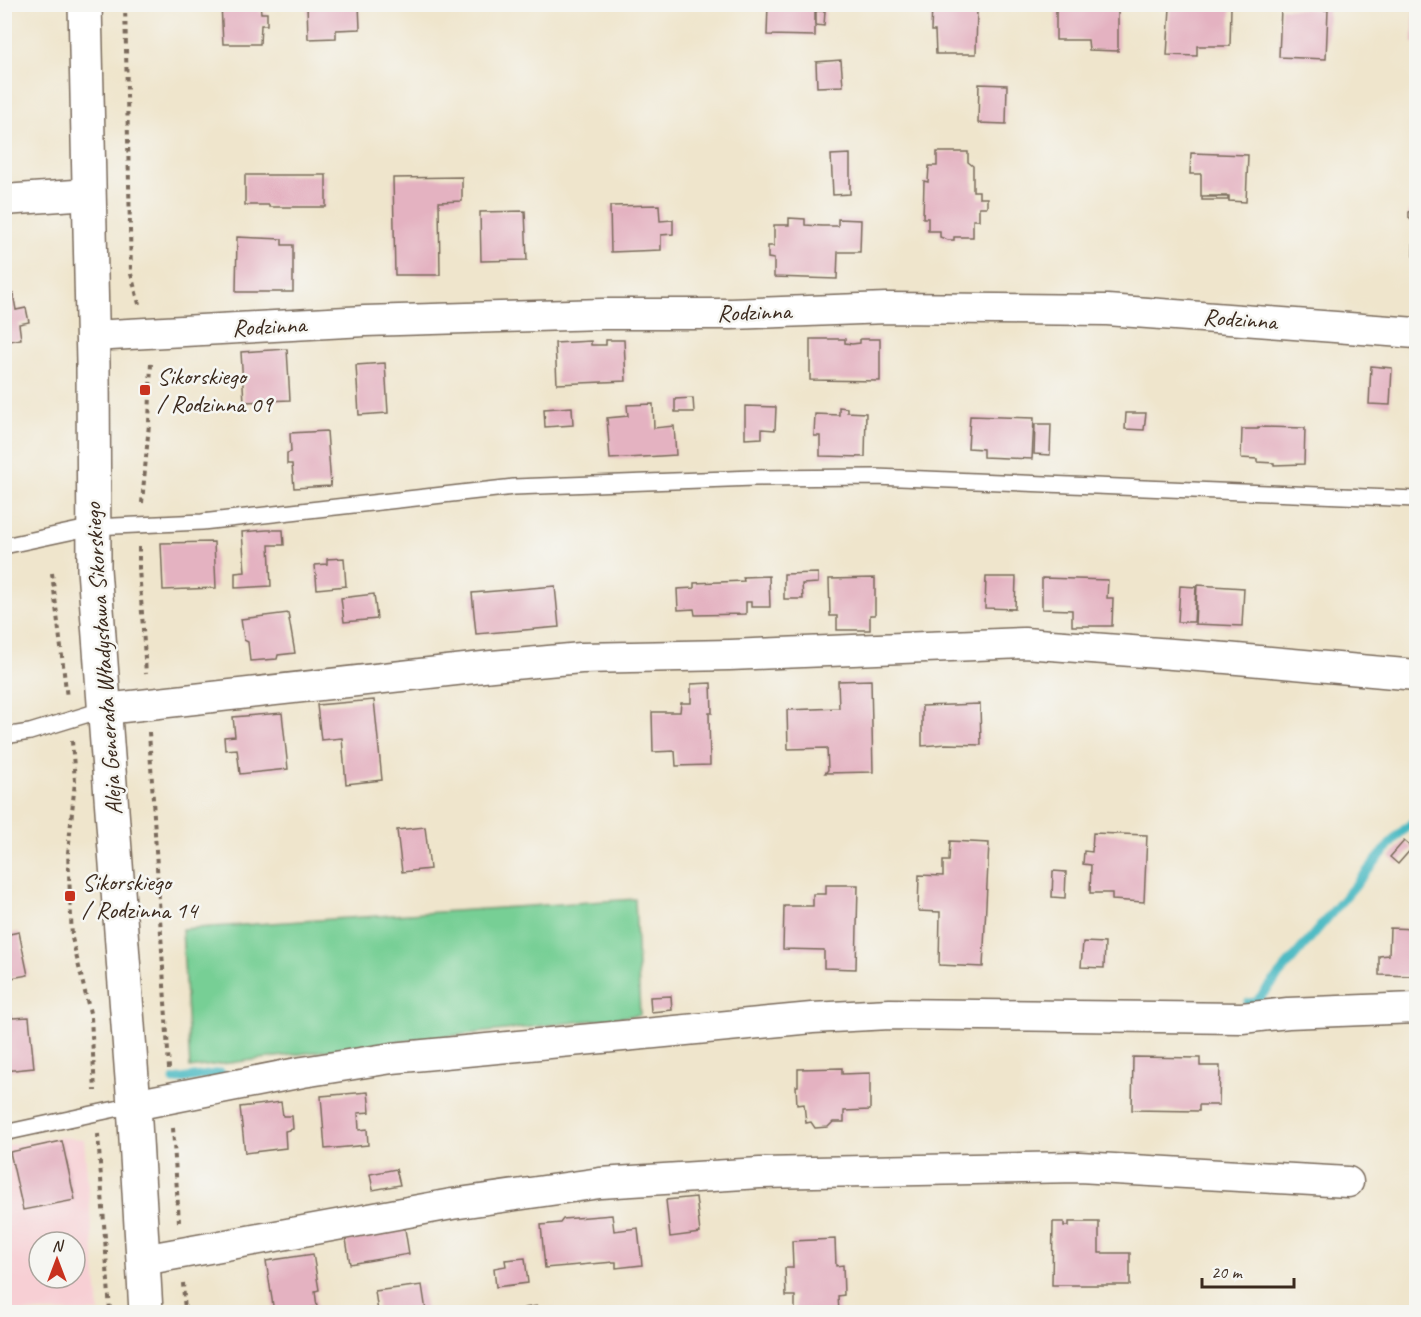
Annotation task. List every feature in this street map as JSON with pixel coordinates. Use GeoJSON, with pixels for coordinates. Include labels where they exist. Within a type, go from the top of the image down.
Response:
{"type":"FeatureCollection","features":[{"type":"Feature","properties":{"kind":"main road","name":"Aleja Generała Władysława Sikorskiego"},"geometry":{"type":"LineString","coordinates":[[85,4],[94,569],[134,1105],[146,1312]]}},
{"type":"Feature","properties":{"kind":"street"},"geometry":{"type":"LineString","coordinates":[[4,200],[89,194]]}},
{"type":"Feature","properties":{"kind":"street","name":"Rodzinna"},"geometry":{"type":"LineString","coordinates":[[92,336],[365,321],[603,314],[731,314],[887,308],[1107,310],[1416,333]]}},
{"type":"Feature","properties":{"kind":"street"},"geometry":{"type":"LineString","coordinates":[[105,709],[480,667],[581,658],[730,655],[1024,643],[1416,675]]}},
{"type":"Feature","properties":{"kind":"street"},"geometry":{"type":"LineString","coordinates":[[134,1105],[303,1072],[393,1058],[812,1018],[902,1014],[1242,1018],[1288,1013],[1416,1008]]}},
{"type":"Feature","properties":{"kind":"street"},"geometry":{"type":"LineString","coordinates":[[143,1260],[438,1206],[577,1186],[760,1173],[1079,1167],[1348,1182]]}},
{"type":"Feature","properties":{"kind":"lane"},"geometry":{"type":"LineString","coordinates":[[4,546],[93,527],[202,522],[514,487],[754,478],[920,478],[1416,499]]}},
{"type":"Feature","properties":{"kind":"lane"},"geometry":{"type":"LineString","coordinates":[[4,736],[30,732],[105,709]]}},
{"type":"Feature","properties":{"kind":"lane"},"geometry":{"type":"LineString","coordinates":[[4,1133],[134,1105]]}},
{"type":"Feature","properties":{"kind":"path"},"geometry":{"type":"LineString","coordinates":[[125,4],[131,274],[151,356],[149,424],[140,524],[139,568],[185,1312]]}},
{"type":"Feature","properties":{"kind":"path"},"geometry":{"type":"LineString","coordinates":[[68,853],[72,938],[91,1017],[110,1312]]}},
{"type":"Feature","properties":{"kind":"shaded area"},"geometry":{"type":"Polygon","coordinates":[[[58,1137],[84,1139],[99,1312],[5,1312],[5,1146],[58,1137]]]}},
{"type":"Feature","properties":{"kind":"green space"},"geometry":{"type":"Polygon","coordinates":[[[635,899],[640,1015],[190,1068],[182,929],[635,899]]]}},
{"type":"Feature","properties":{"kind":"building"},"geometry":{"type":"Polygon","coordinates":[[[221,4],[260,4],[261,13],[267,13],[267,25],[261,25],[260,44],[223,44],[221,4]]]}},
{"type":"Feature","properties":{"kind":"building"},"geometry":{"type":"Polygon","coordinates":[[[307,4],[359,4],[360,29],[336,30],[336,38],[308,39],[307,4]]]}},
{"type":"Feature","properties":{"kind":"building"},"geometry":{"type":"Polygon","coordinates":[[[768,4],[815,4],[815,36],[767,35],[768,4]]]}},
{"type":"Feature","properties":{"kind":"building"},"geometry":{"type":"Polygon","coordinates":[[[981,4],[981,8],[977,8],[976,54],[936,54],[935,31],[931,31],[932,5],[981,4]]]}},
{"type":"Feature","properties":{"kind":"building"},"geometry":{"type":"Polygon","coordinates":[[[1056,4],[1118,4],[1118,51],[1089,50],[1088,40],[1056,40],[1056,4]]]}},
{"type":"Feature","properties":{"kind":"building"},"geometry":{"type":"Polygon","coordinates":[[[1197,6],[1231,7],[1230,46],[1197,46],[1197,56],[1167,55],[1170,8],[1197,8],[1197,6]]]}},
{"type":"Feature","properties":{"kind":"building"},"geometry":{"type":"Polygon","coordinates":[[[1281,8],[1328,10],[1326,59],[1279,57],[1281,8]]]}},
{"type":"Feature","properties":{"kind":"building"},"geometry":{"type":"Polygon","coordinates":[[[816,11],[825,11],[824,26],[816,25],[816,11]]]}},
{"type":"Feature","properties":{"kind":"building"},"geometry":{"type":"Polygon","coordinates":[[[1414,12],[1416,12],[1416,43],[1413,43],[1414,12]]]}},
{"type":"Feature","properties":{"kind":"building"},"geometry":{"type":"Polygon","coordinates":[[[841,60],[843,86],[817,87],[816,62],[841,60]]]}},
{"type":"Feature","properties":{"kind":"building"},"geometry":{"type":"Polygon","coordinates":[[[979,84],[1007,85],[1006,124],[978,123],[979,84]]]}},
{"type":"Feature","properties":{"kind":"building"},"geometry":{"type":"Polygon","coordinates":[[[937,152],[968,152],[968,162],[973,166],[973,191],[979,191],[979,198],[987,198],[987,207],[979,207],[979,220],[973,220],[973,237],[954,237],[954,240],[948,240],[940,237],[940,231],[928,231],[928,218],[923,218],[924,181],[928,182],[929,166],[937,166],[937,152]]]}},
{"type":"Feature","properties":{"kind":"building"},"geometry":{"type":"Polygon","coordinates":[[[1191,153],[1248,155],[1246,202],[1229,201],[1229,196],[1201,196],[1201,174],[1190,174],[1191,153]]]}},
{"type":"Feature","properties":{"kind":"building"},"geometry":{"type":"Polygon","coordinates":[[[850,154],[850,194],[833,195],[831,155],[850,154]]]}},
{"type":"Feature","properties":{"kind":"building"},"geometry":{"type":"Polygon","coordinates":[[[245,175],[326,175],[326,207],[245,205],[245,175]]]}},
{"type":"Feature","properties":{"kind":"building"},"geometry":{"type":"Polygon","coordinates":[[[462,177],[462,201],[439,202],[440,275],[395,275],[393,178],[462,177]]]}},
{"type":"Feature","properties":{"kind":"building"},"geometry":{"type":"Polygon","coordinates":[[[1202,197],[1228,197],[1228,200],[1202,200],[1202,197]]]}},
{"type":"Feature","properties":{"kind":"building"},"geometry":{"type":"Polygon","coordinates":[[[659,205],[660,221],[673,220],[673,234],[661,235],[661,250],[611,252],[610,206],[659,205]]]}},
{"type":"Feature","properties":{"kind":"building"},"geometry":{"type":"Polygon","coordinates":[[[1416,205],[1416,256],[1413,256],[1414,223],[1409,218],[1409,212],[1416,205]]]}},
{"type":"Feature","properties":{"kind":"building"},"geometry":{"type":"Polygon","coordinates":[[[525,211],[527,260],[481,261],[480,212],[525,211]]]}},
{"type":"Feature","properties":{"kind":"building"},"geometry":{"type":"Polygon","coordinates":[[[789,218],[805,219],[805,225],[822,226],[838,226],[838,219],[861,220],[860,252],[838,252],[837,279],[774,277],[774,259],[768,258],[768,246],[774,246],[774,225],[789,225],[789,218]]]}},
{"type":"Feature","properties":{"kind":"building"},"geometry":{"type":"Polygon","coordinates":[[[237,237],[282,239],[282,245],[293,245],[293,292],[236,292],[237,237]]]}},
{"type":"Feature","properties":{"kind":"building"},"geometry":{"type":"Polygon","coordinates":[[[13,293],[16,310],[26,308],[29,322],[19,324],[21,339],[4,342],[4,295],[13,293]]]}},
{"type":"Feature","properties":{"kind":"building"},"geometry":{"type":"Polygon","coordinates":[[[810,339],[845,339],[845,343],[852,344],[860,343],[860,339],[880,339],[880,381],[810,380],[810,339]]]}},
{"type":"Feature","properties":{"kind":"building"},"geometry":{"type":"Polygon","coordinates":[[[606,340],[624,340],[626,381],[557,384],[555,343],[591,341],[591,345],[606,345],[606,340]]]}},
{"type":"Feature","properties":{"kind":"building"},"geometry":{"type":"Polygon","coordinates":[[[287,349],[290,400],[244,402],[241,352],[287,349]]]}},
{"type":"Feature","properties":{"kind":"building"},"geometry":{"type":"Polygon","coordinates":[[[385,363],[388,413],[359,415],[356,365],[385,363]]]}},
{"type":"Feature","properties":{"kind":"building"},"geometry":{"type":"Polygon","coordinates":[[[1371,366],[1392,368],[1390,405],[1369,404],[1371,366]]]}},
{"type":"Feature","properties":{"kind":"building"},"geometry":{"type":"Polygon","coordinates":[[[693,398],[694,412],[675,412],[675,399],[693,398]]]}},
{"type":"Feature","properties":{"kind":"building"},"geometry":{"type":"Polygon","coordinates":[[[653,404],[654,428],[674,426],[676,455],[610,459],[607,418],[628,416],[627,405],[653,404]]]}},
{"type":"Feature","properties":{"kind":"building"},"geometry":{"type":"Polygon","coordinates":[[[745,406],[776,407],[775,430],[762,429],[762,438],[745,439],[745,406]]]}},
{"type":"Feature","properties":{"kind":"building"},"geometry":{"type":"Polygon","coordinates":[[[572,407],[573,425],[545,427],[544,409],[572,407]]]}},
{"type":"Feature","properties":{"kind":"building"},"geometry":{"type":"Polygon","coordinates":[[[839,407],[847,408],[847,412],[866,413],[865,457],[820,456],[820,436],[814,436],[815,414],[839,415],[839,407]]]}},
{"type":"Feature","properties":{"kind":"building"},"geometry":{"type":"Polygon","coordinates":[[[1126,413],[1146,413],[1144,430],[1125,429],[1126,413]]]}},
{"type":"Feature","properties":{"kind":"building"},"geometry":{"type":"Polygon","coordinates":[[[970,416],[1034,418],[1032,459],[983,457],[983,449],[968,448],[970,416]]]}},
{"type":"Feature","properties":{"kind":"building"},"geometry":{"type":"Polygon","coordinates":[[[1035,424],[1051,424],[1050,455],[1034,454],[1035,424]]]}},
{"type":"Feature","properties":{"kind":"building"},"geometry":{"type":"Polygon","coordinates":[[[1258,427],[1305,428],[1304,464],[1274,465],[1274,463],[1257,462],[1257,459],[1241,458],[1242,429],[1258,429],[1258,427]]]}},
{"type":"Feature","properties":{"kind":"building"},"geometry":{"type":"Polygon","coordinates":[[[327,431],[331,486],[294,488],[292,464],[287,464],[287,453],[291,452],[290,433],[327,431]]]}},
{"type":"Feature","properties":{"kind":"building"},"geometry":{"type":"Polygon","coordinates":[[[283,530],[284,545],[269,545],[271,586],[235,588],[235,573],[245,572],[242,532],[283,530]]]}},
{"type":"Feature","properties":{"kind":"building"},"geometry":{"type":"Polygon","coordinates":[[[214,542],[216,588],[163,590],[161,543],[214,542]]]}},
{"type":"Feature","properties":{"kind":"building"},"geometry":{"type":"Polygon","coordinates":[[[344,558],[346,586],[317,589],[315,565],[327,564],[327,559],[344,558]]]}},
{"type":"Feature","properties":{"kind":"building"},"geometry":{"type":"Polygon","coordinates":[[[818,573],[818,583],[802,584],[803,599],[784,599],[784,574],[818,573]]]}},
{"type":"Feature","properties":{"kind":"building"},"geometry":{"type":"Polygon","coordinates":[[[769,576],[770,607],[751,607],[751,602],[746,602],[746,614],[695,615],[694,609],[678,610],[677,589],[694,588],[694,583],[744,581],[743,577],[769,576]]]}},
{"type":"Feature","properties":{"kind":"building"},"geometry":{"type":"Polygon","coordinates":[[[986,577],[1016,577],[1015,609],[985,608],[986,577]]]}},
{"type":"Feature","properties":{"kind":"building"},"geometry":{"type":"Polygon","coordinates":[[[875,578],[875,615],[870,615],[870,630],[837,630],[837,616],[830,616],[829,579],[875,578]]]}},
{"type":"Feature","properties":{"kind":"building"},"geometry":{"type":"Polygon","coordinates":[[[1042,578],[1108,580],[1107,598],[1113,598],[1112,626],[1072,626],[1072,610],[1042,609],[1042,578]]]}},
{"type":"Feature","properties":{"kind":"building"},"geometry":{"type":"Polygon","coordinates":[[[1197,585],[1244,588],[1242,626],[1195,624],[1197,585]]]}},
{"type":"Feature","properties":{"kind":"building"},"geometry":{"type":"Polygon","coordinates":[[[555,586],[559,627],[476,634],[472,593],[555,586]]]}},
{"type":"Feature","properties":{"kind":"building"},"geometry":{"type":"Polygon","coordinates":[[[1180,586],[1196,587],[1194,622],[1178,622],[1180,586]]]}},
{"type":"Feature","properties":{"kind":"building"},"geometry":{"type":"Polygon","coordinates":[[[374,594],[377,619],[344,622],[341,598],[374,594]]]}},
{"type":"Feature","properties":{"kind":"building"},"geometry":{"type":"Polygon","coordinates":[[[288,613],[295,653],[278,655],[277,659],[250,661],[248,642],[244,640],[241,619],[288,613]]]}},
{"type":"Feature","properties":{"kind":"building"},"geometry":{"type":"Polygon","coordinates":[[[871,680],[873,772],[825,773],[828,770],[827,748],[788,749],[787,710],[839,708],[838,681],[871,680]]]}},
{"type":"Feature","properties":{"kind":"building"},"geometry":{"type":"Polygon","coordinates":[[[711,683],[710,765],[676,766],[675,751],[653,752],[652,712],[680,712],[681,703],[691,703],[691,684],[711,683]]]}},
{"type":"Feature","properties":{"kind":"building"},"geometry":{"type":"Polygon","coordinates":[[[374,700],[382,780],[346,784],[342,738],[321,740],[317,705],[374,700]]]}},
{"type":"Feature","properties":{"kind":"building"},"geometry":{"type":"Polygon","coordinates":[[[980,704],[981,745],[922,746],[922,706],[980,704]]]}},
{"type":"Feature","properties":{"kind":"building"},"geometry":{"type":"Polygon","coordinates":[[[282,713],[288,769],[240,774],[237,749],[225,750],[224,737],[235,736],[233,717],[282,713]]]}},
{"type":"Feature","properties":{"kind":"building"},"geometry":{"type":"Polygon","coordinates":[[[425,827],[430,869],[402,872],[397,830],[425,827]]]}},
{"type":"Feature","properties":{"kind":"building"},"geometry":{"type":"Polygon","coordinates":[[[1093,833],[1147,835],[1144,902],[1112,900],[1112,893],[1090,893],[1091,865],[1083,864],[1084,851],[1092,852],[1093,833]]]}},
{"type":"Feature","properties":{"kind":"building"},"geometry":{"type":"Polygon","coordinates":[[[950,841],[989,843],[983,967],[939,965],[940,912],[918,911],[919,875],[943,876],[943,861],[949,861],[950,841]]]}},
{"type":"Feature","properties":{"kind":"building"},"geometry":{"type":"Polygon","coordinates":[[[1404,841],[1412,848],[1398,864],[1390,857],[1404,841]]]}},
{"type":"Feature","properties":{"kind":"building"},"geometry":{"type":"Polygon","coordinates":[[[1053,871],[1066,872],[1065,898],[1052,897],[1053,871]]]}},
{"type":"Feature","properties":{"kind":"building"},"geometry":{"type":"Polygon","coordinates":[[[826,885],[858,885],[856,969],[824,968],[824,950],[783,949],[784,906],[813,906],[813,894],[826,894],[826,885]]]}},
{"type":"Feature","properties":{"kind":"building"},"geometry":{"type":"Polygon","coordinates":[[[1390,928],[1416,929],[1416,976],[1379,975],[1379,956],[1389,955],[1390,928]]]}},
{"type":"Feature","properties":{"kind":"building"},"geometry":{"type":"Polygon","coordinates":[[[19,932],[28,975],[6,979],[5,935],[19,932]]]}},
{"type":"Feature","properties":{"kind":"building"},"geometry":{"type":"Polygon","coordinates":[[[1083,942],[1105,943],[1104,968],[1081,967],[1083,942]]]}},
{"type":"Feature","properties":{"kind":"building"},"geometry":{"type":"Polygon","coordinates":[[[671,996],[672,1010],[651,1012],[650,997],[671,996]]]}},
{"type":"Feature","properties":{"kind":"building"},"geometry":{"type":"Polygon","coordinates":[[[10,1008],[12,1018],[29,1017],[34,1068],[4,1071],[4,1009],[10,1008]]]}},
{"type":"Feature","properties":{"kind":"building"},"geometry":{"type":"Polygon","coordinates":[[[1133,1057],[1200,1058],[1200,1066],[1220,1066],[1219,1105],[1199,1105],[1199,1111],[1132,1110],[1133,1057]]]}},
{"type":"Feature","properties":{"kind":"building"},"geometry":{"type":"Polygon","coordinates":[[[842,1068],[842,1074],[870,1073],[870,1110],[844,1111],[844,1122],[833,1122],[828,1127],[815,1128],[811,1122],[806,1123],[804,1104],[797,1105],[798,1069],[842,1068]]]}},
{"type":"Feature","properties":{"kind":"building"},"geometry":{"type":"Polygon","coordinates":[[[368,1092],[370,1112],[358,1113],[359,1130],[367,1129],[368,1145],[325,1149],[321,1096],[368,1092]]]}},
{"type":"Feature","properties":{"kind":"building"},"geometry":{"type":"Polygon","coordinates":[[[281,1102],[283,1116],[292,1116],[293,1129],[285,1131],[286,1148],[245,1153],[240,1107],[281,1102]]]}},
{"type":"Feature","properties":{"kind":"building"},"geometry":{"type":"Polygon","coordinates":[[[62,1141],[75,1200],[23,1210],[10,1152],[62,1141]]]}},
{"type":"Feature","properties":{"kind":"building"},"geometry":{"type":"Polygon","coordinates":[[[396,1169],[400,1185],[373,1190],[370,1174],[396,1169]]]}},
{"type":"Feature","properties":{"kind":"building"},"geometry":{"type":"Polygon","coordinates":[[[696,1197],[700,1233],[670,1237],[666,1200],[696,1197]]]}},
{"type":"Feature","properties":{"kind":"building"},"geometry":{"type":"Polygon","coordinates":[[[612,1215],[614,1231],[638,1228],[642,1265],[616,1268],[616,1262],[614,1262],[545,1268],[541,1225],[560,1223],[563,1219],[612,1215]]]}},
{"type":"Feature","properties":{"kind":"building"},"geometry":{"type":"Polygon","coordinates":[[[1053,1222],[1064,1222],[1064,1226],[1069,1226],[1069,1222],[1099,1222],[1099,1253],[1130,1253],[1130,1285],[1052,1285],[1053,1222]]]}},
{"type":"Feature","properties":{"kind":"building"},"geometry":{"type":"Polygon","coordinates":[[[404,1223],[409,1254],[350,1264],[345,1233],[404,1223]]]}},
{"type":"Feature","properties":{"kind":"building"},"geometry":{"type":"Polygon","coordinates":[[[835,1239],[836,1266],[843,1265],[844,1295],[838,1296],[839,1312],[795,1312],[795,1296],[786,1296],[785,1268],[793,1268],[792,1241],[835,1239]]]}},
{"type":"Feature","properties":{"kind":"building"},"geometry":{"type":"Polygon","coordinates":[[[313,1254],[319,1290],[315,1291],[317,1307],[274,1312],[266,1261],[313,1254]]]}},
{"type":"Feature","properties":{"kind":"building"},"geometry":{"type":"Polygon","coordinates":[[[525,1258],[528,1283],[496,1287],[494,1268],[506,1266],[505,1260],[525,1258]]]}},
{"type":"Feature","properties":{"kind":"building"},"geometry":{"type":"Polygon","coordinates":[[[422,1285],[426,1311],[378,1312],[375,1291],[422,1285]]]}},
{"type":"Feature","properties":{"kind":"building"},"geometry":{"type":"Polygon","coordinates":[[[537,1306],[538,1310],[554,1308],[555,1312],[524,1312],[524,1308],[537,1306]]]}},
{"type":"Feature","properties":{"kind":"waterway"},"geometry":{"type":"LineString","coordinates":[[1248,1003],[1256,1002],[1397,836],[1416,819]]}},
{"type":"Feature","properties":{"kind":"waterway"},"geometry":{"type":"LineString","coordinates":[[174,1080],[221,1073]]}},
{"type":"Feature","properties":{"kind":"place","name":"Sikorskiego / Rodzinna 09"},"geometry":{"type":"Point","coordinates":[145,390]}},
{"type":"Feature","properties":{"kind":"place","name":"Sikorskiego / Rodzinna 14"},"geometry":{"type":"Point","coordinates":[70,896]}}]}
